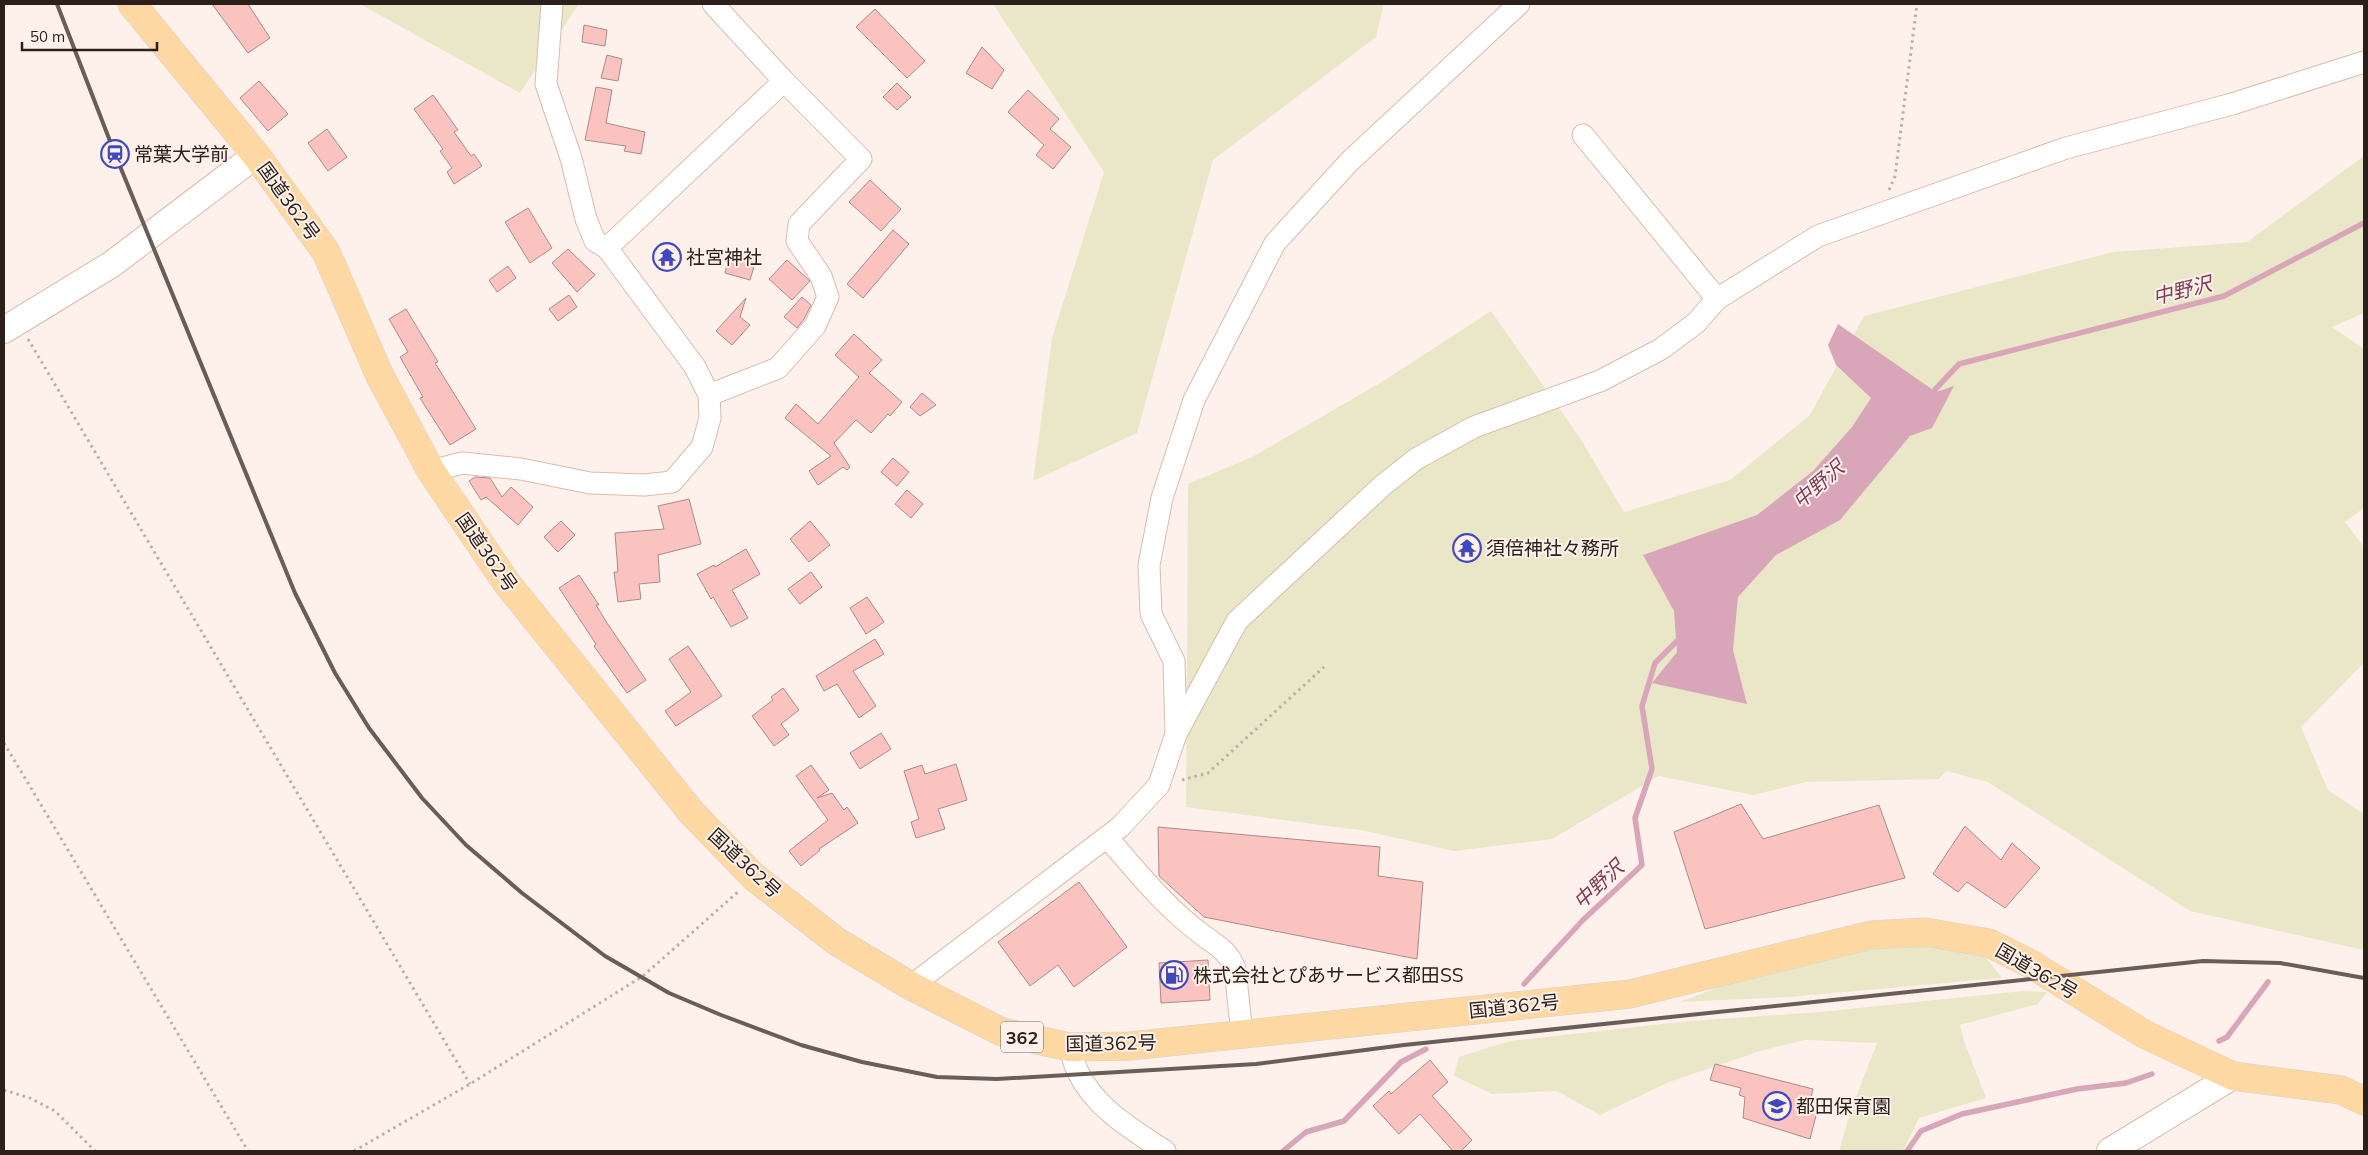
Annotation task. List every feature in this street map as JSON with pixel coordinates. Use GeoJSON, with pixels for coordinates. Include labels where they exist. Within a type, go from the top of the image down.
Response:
{"type":"FeatureCollection","features":[{"type":"Feature","properties":{"kind":"highway","name":"国道362号"},"geometry":{"type":"LineString","coordinates":[[132,4],[256,155],[326,252],[380,376],[431,471],[506,582],[692,813],[754,877],[836,940],[911,986],[1002,1032],[1069,1046],[1130,1046],[1630,994],[1871,935],[1924,932],[1989,943],[2031,964],[2144,1034],[2233,1076],[2341,1090],[2364,1101]]}},
{"type":"Feature","properties":{"kind":"street"},"geometry":{"type":"LineString","coordinates":[[431,471],[462,463],[521,469],[590,483],[644,484],[672,482],[702,447],[710,418],[709,395],[695,367],[606,248],[595,241],[586,219],[571,158],[546,84],[552,4]]}},
{"type":"Feature","properties":{"kind":"street"},"geometry":{"type":"LineString","coordinates":[[709,395],[778,368],[815,326],[828,297],[821,276],[797,241],[799,224],[861,159],[784,81],[713,4]]}},
{"type":"Feature","properties":{"kind":"street"},"geometry":{"type":"LineString","coordinates":[[1176,734],[1174,660],[1151,614],[1149,565],[1162,498],[1194,400],[1275,243],[1350,161],[1519,4]]}},
{"type":"Feature","properties":{"kind":"street"},"geometry":{"type":"LineString","coordinates":[[911,986],[1120,827],[1159,786],[1176,734],[1237,621],[1382,486],[1416,459],[1474,427],[1600,381],[1661,349],[1696,323],[1717,299],[1818,236],[1877,217],[2066,148],[2232,104],[2364,62]]}},
{"type":"Feature","properties":{"kind":"street"},"geometry":{"type":"LineString","coordinates":[[606,248],[784,81]]}},
{"type":"Feature","properties":{"kind":"street"},"geometry":{"type":"LineString","coordinates":[[1583,135],[1717,299]]}},
{"type":"Feature","properties":{"kind":"street"},"geometry":{"type":"LineString","coordinates":[[11,326],[112,264],[256,155]]}},
{"type":"Feature","properties":{"kind":"street"},"geometry":{"type":"LineString","coordinates":[[1107,837],[1181,919],[1224,949],[1232,959],[1235,969],[1242,1035]]}},
{"type":"Feature","properties":{"kind":"street"},"geometry":{"type":"LineString","coordinates":[[1069,1046],[1078,1073],[1102,1106],[1137,1133],[1165,1151]]}},
{"type":"Feature","properties":{"kind":"street"},"geometry":{"type":"LineString","coordinates":[[2110,1151],[2233,1076]]}},
{"type":"Feature","properties":{"kind":"path"},"geometry":{"type":"LineString","coordinates":[[1877,217],[1895,176],[1917,4]]}},
{"type":"Feature","properties":{"kind":"path"},"geometry":{"type":"LineString","coordinates":[[11,326],[470,1084]]}},
{"type":"Feature","properties":{"kind":"path"},"geometry":{"type":"LineString","coordinates":[[1159,786],[1208,773],[1324,667]]}},
{"type":"Feature","properties":{"kind":"path"},"geometry":{"type":"LineString","coordinates":[[4,744],[248,1151]]}},
{"type":"Feature","properties":{"kind":"path"},"geometry":{"type":"LineString","coordinates":[[354,1151],[470,1084],[643,976],[754,877]]}},
{"type":"Feature","properties":{"kind":"path"},"geometry":{"type":"LineString","coordinates":[[4,1090],[30,1098],[56,1111],[95,1151]]}},
{"type":"Feature","properties":{"kind":"shaded area"},"geometry":{"type":"Polygon","coordinates":[[[360,4],[579,4],[520,93],[360,4]]]}},
{"type":"Feature","properties":{"kind":"shaded area"},"geometry":{"type":"Polygon","coordinates":[[[993,4],[1384,4],[1376,37],[1213,160],[1137,433],[1033,481],[1052,338],[1104,172],[993,4]]]}},
{"type":"Feature","properties":{"kind":"shaded area"},"geometry":{"type":"Polygon","coordinates":[[[2364,156],[2364,313],[2332,327],[2364,349],[2364,508],[2345,522],[2364,547],[2364,663],[2301,727],[2328,790],[2364,814],[2364,950],[2190,911],[1988,782],[1946,771],[1939,779],[1806,782],[1753,795],[1659,776],[1552,839],[1454,851],[1366,831],[1186,807],[1188,484],[1254,456],[1385,380],[1491,311],[1580,438],[1624,512],[1730,480],[1810,415],[1864,316],[2113,252],[2247,242],[2364,156]]]}},
{"type":"Feature","properties":{"kind":"shaded area"},"geometry":{"type":"Polygon","coordinates":[[[1901,941],[1984,955],[2002,978],[1789,997],[1679,1002],[1751,975],[1901,941]]]}},
{"type":"Feature","properties":{"kind":"shaded area"},"geometry":{"type":"Polygon","coordinates":[[[2022,991],[2047,992],[2038,1004],[1960,1025],[1964,1041],[1986,1098],[1919,1118],[1903,1151],[1839,1151],[1851,1110],[1877,1043],[1805,1040],[1760,1051],[1669,1082],[1600,1115],[1557,1091],[1492,1094],[1454,1076],[1459,1057],[1510,1041],[1690,1021],[1820,1012],[2022,991]]]}},
{"type":"Feature","properties":{"kind":"water"},"geometry":{"type":"Polygon","coordinates":[[[1838,324],[1936,392],[1954,386],[1932,428],[1910,436],[1840,520],[1776,555],[1738,597],[1733,650],[1747,704],[1652,683],[1677,652],[1674,611],[1643,555],[1757,515],[1813,471],[1852,427],[1871,398],[1836,365],[1828,345],[1838,324]]]}},
{"type":"Feature","properties":{"kind":"building"},"geometry":{"type":"Polygon","coordinates":[[[212,4],[248,4],[270,38],[248,53],[212,4]]]}},
{"type":"Feature","properties":{"kind":"building"},"geometry":{"type":"Polygon","coordinates":[[[875,9],[925,61],[907,78],[856,27],[875,9]]]}},
{"type":"Feature","properties":{"kind":"building"},"geometry":{"type":"Polygon","coordinates":[[[584,25],[607,30],[605,46],[582,42],[584,25]]]}},
{"type":"Feature","properties":{"kind":"building"},"geometry":{"type":"Polygon","coordinates":[[[982,47],[1004,70],[992,89],[966,73],[982,47]]]}},
{"type":"Feature","properties":{"kind":"building"},"geometry":{"type":"Polygon","coordinates":[[[607,55],[622,59],[618,81],[601,78],[607,55]]]}},
{"type":"Feature","properties":{"kind":"building"},"geometry":{"type":"Polygon","coordinates":[[[259,81],[288,114],[268,131],[240,98],[259,81]]]}},
{"type":"Feature","properties":{"kind":"building"},"geometry":{"type":"Polygon","coordinates":[[[897,83],[911,97],[897,110],[883,97],[897,83]]]}},
{"type":"Feature","properties":{"kind":"building"},"geometry":{"type":"Polygon","coordinates":[[[596,87],[612,90],[606,123],[645,132],[641,154],[624,151],[626,146],[585,140],[596,87]]]}},
{"type":"Feature","properties":{"kind":"building"},"geometry":{"type":"Polygon","coordinates":[[[1028,90],[1059,119],[1050,129],[1071,147],[1053,169],[1036,155],[1044,145],[1008,112],[1028,90]]]}},
{"type":"Feature","properties":{"kind":"building"},"geometry":{"type":"Polygon","coordinates":[[[433,95],[458,130],[454,132],[471,156],[474,154],[482,166],[454,184],[447,172],[452,168],[440,151],[443,149],[414,109],[433,95]]]}},
{"type":"Feature","properties":{"kind":"building"},"geometry":{"type":"Polygon","coordinates":[[[327,129],[347,157],[328,171],[308,143],[327,129]]]}},
{"type":"Feature","properties":{"kind":"building"},"geometry":{"type":"Polygon","coordinates":[[[870,180],[901,209],[881,231],[849,202],[870,180]]]}},
{"type":"Feature","properties":{"kind":"building"},"geometry":{"type":"Polygon","coordinates":[[[528,208],[552,248],[530,263],[505,222],[528,208]]]}},
{"type":"Feature","properties":{"kind":"building"},"geometry":{"type":"Polygon","coordinates":[[[893,230],[909,244],[863,298],[847,284],[893,230]]]}},
{"type":"Feature","properties":{"kind":"building"},"geometry":{"type":"Polygon","coordinates":[[[568,249],[595,275],[577,292],[552,263],[568,249]]]}},
{"type":"Feature","properties":{"kind":"building"},"geometry":{"type":"Polygon","coordinates":[[[730,253],[756,260],[750,280],[725,273],[730,253]]]}},
{"type":"Feature","properties":{"kind":"building"},"geometry":{"type":"Polygon","coordinates":[[[787,260],[810,281],[792,300],[769,279],[787,260]]]}},
{"type":"Feature","properties":{"kind":"building"},"geometry":{"type":"Polygon","coordinates":[[[508,266],[516,278],[497,292],[489,280],[508,266]]]}},
{"type":"Feature","properties":{"kind":"building"},"geometry":{"type":"Polygon","coordinates":[[[569,295],[577,307],[558,321],[549,309],[569,295]]]}},
{"type":"Feature","properties":{"kind":"building"},"geometry":{"type":"Polygon","coordinates":[[[802,297],[811,305],[797,328],[784,317],[802,297]]]}},
{"type":"Feature","properties":{"kind":"building"},"geometry":{"type":"Polygon","coordinates":[[[746,298],[740,317],[750,325],[732,345],[716,331],[746,298]]]}},
{"type":"Feature","properties":{"kind":"building"},"geometry":{"type":"Polygon","coordinates":[[[406,309],[438,362],[435,363],[476,429],[450,445],[420,398],[423,397],[400,357],[408,352],[389,319],[406,309]]]}},
{"type":"Feature","properties":{"kind":"building"},"geometry":{"type":"Polygon","coordinates":[[[854,334],[882,360],[869,373],[902,402],[871,433],[856,420],[834,443],[850,467],[847,470],[843,467],[818,485],[809,471],[831,456],[785,418],[796,404],[818,424],[859,377],[835,355],[854,334]]]}},
{"type":"Feature","properties":{"kind":"building"},"geometry":{"type":"Polygon","coordinates":[[[922,393],[936,405],[920,416],[910,407],[922,393]]]}},
{"type":"Feature","properties":{"kind":"building"},"geometry":{"type":"Polygon","coordinates":[[[893,458],[909,472],[897,486],[881,472],[893,458]]]}},
{"type":"Feature","properties":{"kind":"building"},"geometry":{"type":"Polygon","coordinates":[[[475,477],[490,478],[502,497],[511,487],[533,507],[518,525],[486,497],[481,500],[469,481],[475,477]]]}},
{"type":"Feature","properties":{"kind":"building"},"geometry":{"type":"Polygon","coordinates":[[[907,490],[923,504],[911,518],[895,504],[907,490]]]}},
{"type":"Feature","properties":{"kind":"building"},"geometry":{"type":"Polygon","coordinates":[[[689,499],[701,544],[658,555],[660,582],[639,584],[641,599],[618,602],[614,572],[618,572],[615,533],[664,529],[658,506],[689,499]]]}},
{"type":"Feature","properties":{"kind":"building"},"geometry":{"type":"Polygon","coordinates":[[[561,521],[575,535],[558,552],[544,537],[561,521]]]}},
{"type":"Feature","properties":{"kind":"building"},"geometry":{"type":"Polygon","coordinates":[[[810,521],[830,545],[809,562],[790,539],[810,521]]]}},
{"type":"Feature","properties":{"kind":"building"},"geometry":{"type":"Polygon","coordinates":[[[746,549],[760,574],[732,590],[748,618],[731,627],[713,597],[711,599],[697,574],[714,565],[715,567],[746,549]]]}},
{"type":"Feature","properties":{"kind":"building"},"geometry":{"type":"Polygon","coordinates":[[[811,572],[822,587],[800,604],[788,589],[811,572]]]}},
{"type":"Feature","properties":{"kind":"building"},"geometry":{"type":"Polygon","coordinates":[[[579,575],[599,605],[596,605],[607,623],[646,680],[627,693],[594,646],[596,644],[559,588],[579,575]]]}},
{"type":"Feature","properties":{"kind":"building"},"geometry":{"type":"Polygon","coordinates":[[[867,597],[884,622],[866,634],[850,608],[867,597]]]}},
{"type":"Feature","properties":{"kind":"building"},"geometry":{"type":"Polygon","coordinates":[[[875,639],[884,654],[853,671],[876,706],[859,718],[837,684],[824,691],[816,676],[875,639]]]}},
{"type":"Feature","properties":{"kind":"building"},"geometry":{"type":"Polygon","coordinates":[[[688,646],[722,696],[676,726],[665,711],[691,692],[669,659],[688,646]]]}},
{"type":"Feature","properties":{"kind":"building"},"geometry":{"type":"Polygon","coordinates":[[[783,688],[799,710],[781,724],[789,735],[774,746],[752,716],[773,700],[771,697],[783,688]]]}},
{"type":"Feature","properties":{"kind":"building"},"geometry":{"type":"Polygon","coordinates":[[[881,733],[891,749],[860,769],[850,753],[881,733]]]}},
{"type":"Feature","properties":{"kind":"building"},"geometry":{"type":"Polygon","coordinates":[[[956,764],[967,800],[938,809],[945,829],[916,838],[911,822],[919,819],[904,771],[922,765],[925,774],[956,764]]]}},
{"type":"Feature","properties":{"kind":"building"},"geometry":{"type":"Polygon","coordinates":[[[811,765],[829,790],[817,798],[832,793],[844,810],[847,807],[858,823],[819,849],[801,866],[789,851],[828,820],[796,776],[811,765]]]}},
{"type":"Feature","properties":{"kind":"building"},"geometry":{"type":"Polygon","coordinates":[[[1741,804],[1763,839],[1879,805],[1905,878],[1705,929],[1674,832],[1741,804]]]}},
{"type":"Feature","properties":{"kind":"building"},"geometry":{"type":"Polygon","coordinates":[[[1965,826],[2001,860],[2012,843],[2040,868],[2005,908],[1967,882],[1958,892],[1933,874],[1965,826]]]}},
{"type":"Feature","properties":{"kind":"building"},"geometry":{"type":"Polygon","coordinates":[[[1158,827],[1380,847],[1378,876],[1423,882],[1417,959],[1204,917],[1159,876],[1158,827]]]}},
{"type":"Feature","properties":{"kind":"building"},"geometry":{"type":"Polygon","coordinates":[[[1079,882],[1127,947],[1074,987],[1058,965],[1030,986],[998,942],[1079,882]]]}},
{"type":"Feature","properties":{"kind":"building"},"geometry":{"type":"Polygon","coordinates":[[[1208,960],[1210,1000],[1161,1003],[1159,963],[1208,960]]]}},
{"type":"Feature","properties":{"kind":"building"},"geometry":{"type":"Polygon","coordinates":[[[1430,1060],[1448,1082],[1432,1096],[1472,1140],[1461,1151],[1453,1151],[1420,1114],[1399,1134],[1373,1106],[1389,1091],[1391,1094],[1430,1060]]]}},
{"type":"Feature","properties":{"kind":"building"},"geometry":{"type":"Polygon","coordinates":[[[1715,1064],[1813,1089],[1809,1105],[1818,1108],[1810,1139],[1743,1118],[1745,1097],[1739,1095],[1741,1088],[1710,1080],[1715,1064]]]}},
{"type":"Feature","properties":{"kind":"waterway","name":"中野沢"},"geometry":{"type":"LineString","coordinates":[[1929,396],[1959,364],[2224,296],[2364,223]]}},
{"type":"Feature","properties":{"kind":"waterway","name":"中野沢"},"geometry":{"type":"LineString","coordinates":[[1524,984],[1583,920],[1642,865],[1635,818],[1652,769],[1642,706],[1655,663],[1681,637]]}},
{"type":"Feature","properties":{"kind":"waterway"},"geometry":{"type":"LineString","coordinates":[[2219,1041],[2227,1037],[2268,982]]}},
{"type":"Feature","properties":{"kind":"waterway","name":"中野沢"},"geometry":{"type":"LineString","coordinates":[[1283,1151],[1306,1132],[1344,1121],[1401,1062],[1426,1049]]}},
{"type":"Feature","properties":{"kind":"waterway"},"geometry":{"type":"LineString","coordinates":[[1907,1151],[1921,1131],[1962,1114],[2077,1089],[2126,1083],[2152,1074]]}},
{"type":"Feature","properties":{"kind":"railway"},"geometry":{"type":"LineString","coordinates":[[57,4],[115,154],[295,593],[335,673],[369,728],[422,798],[466,845],[522,893],[605,956],[669,993],[721,1015],[801,1045],[862,1062],[937,1077],[997,1079],[1256,1064],[1404,1045],[2203,961],[2280,963],[2364,978]]}},
{"type":"Feature","properties":{"kind":"place","name":"常葉大学前"},"geometry":{"type":"Point","coordinates":[115,154]}},
{"type":"Feature","properties":{"kind":"place","name":"社宮神社"},"geometry":{"type":"Point","coordinates":[667,257]}},
{"type":"Feature","properties":{"kind":"place","name":"須倍神社々務所"},"geometry":{"type":"Point","coordinates":[1467,548]}},
{"type":"Feature","properties":{"kind":"place","name":"株式会社とぴあサービス都田SS"},"geometry":{"type":"Point","coordinates":[1174,975]}},
{"type":"Feature","properties":{"kind":"place","name":"都田保育園"},"geometry":{"type":"Point","coordinates":[1777,1106]}}]}
